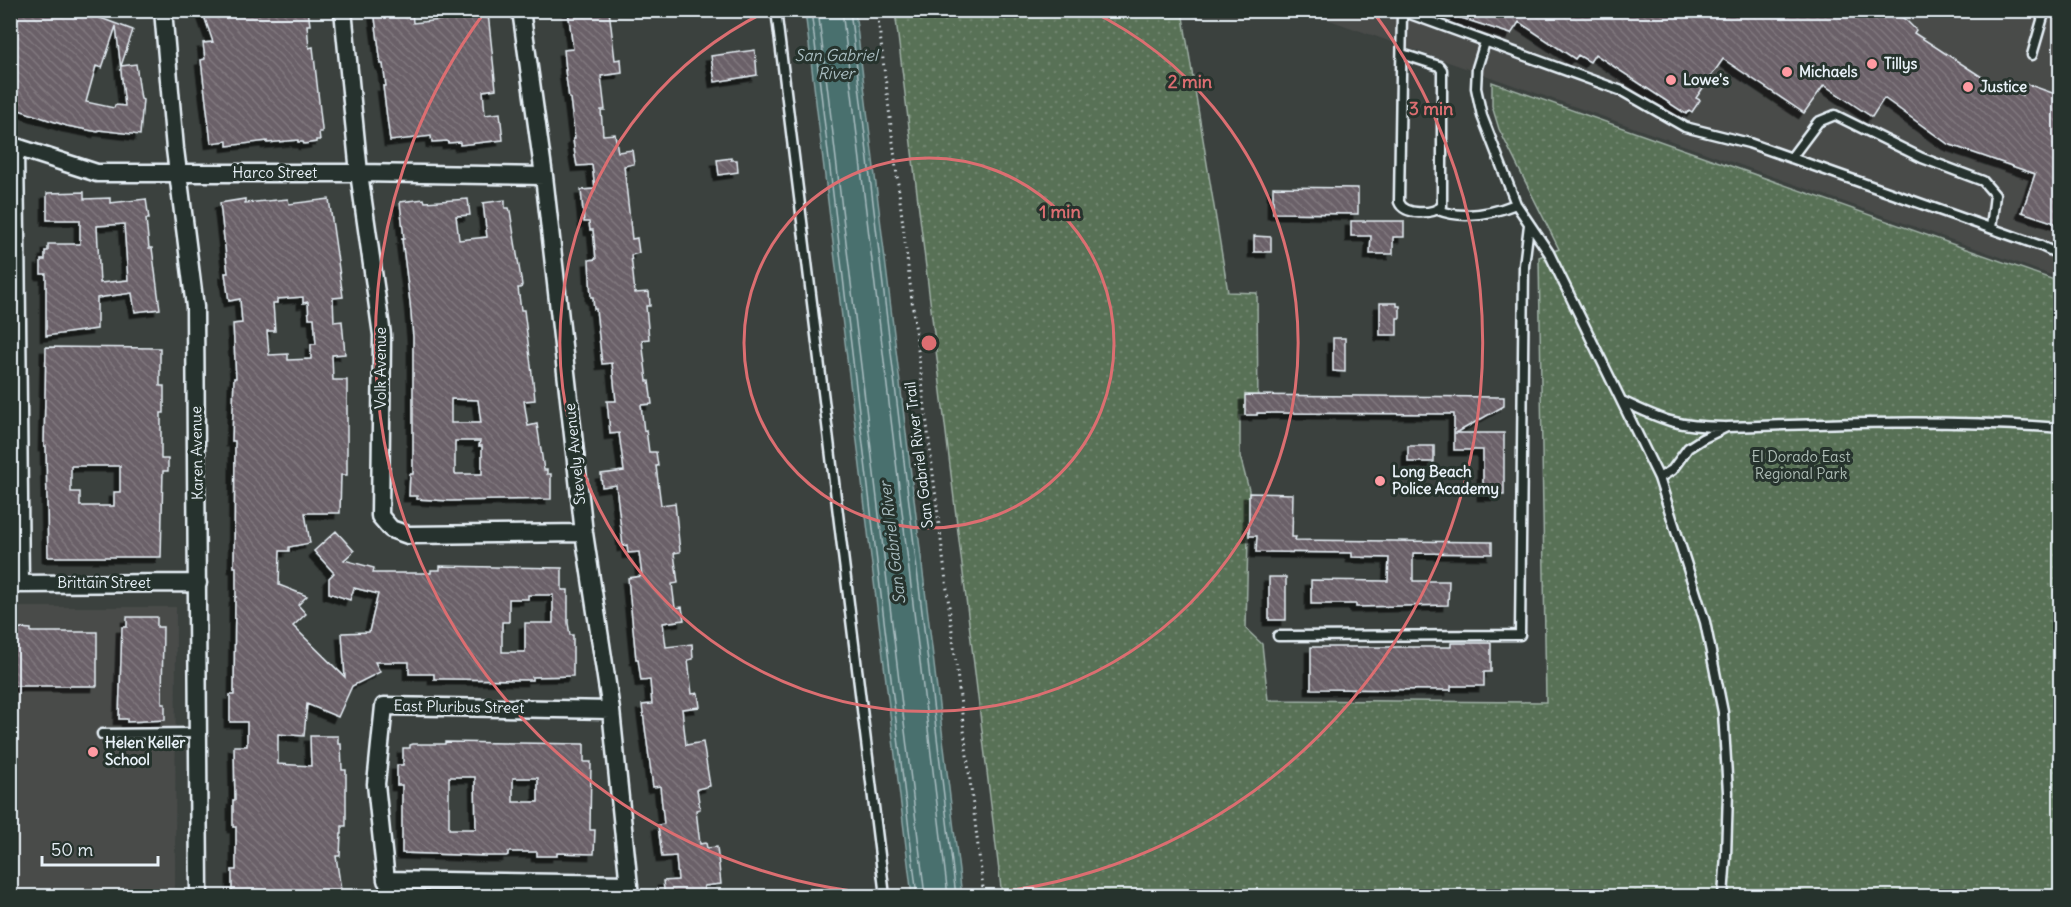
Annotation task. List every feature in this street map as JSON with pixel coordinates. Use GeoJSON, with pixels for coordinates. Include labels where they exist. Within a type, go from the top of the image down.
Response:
{"type":"FeatureCollection","features":[{"type":"Feature","properties":{"kind":"street","name":"Karen Avenue"},"geometry":{"type":"LineString","coordinates":[[163,10],[178,173],[195,307],[199,897]]}},
{"type":"Feature","properties":{"kind":"street","name":"Volk Avenue"},"geometry":{"type":"LineString","coordinates":[[343,10],[359,173],[382,335],[380,516],[391,529],[408,536],[584,533]]}},
{"type":"Feature","properties":{"kind":"street","name":"Stevely Avenue"},"geometry":{"type":"LineString","coordinates":[[521,10],[544,176],[584,533],[611,710],[630,890]]}},
{"type":"Feature","properties":{"kind":"street","name":"Harco Street"},"geometry":{"type":"LineString","coordinates":[[13,146],[97,173],[544,176]]}},
{"type":"Feature","properties":{"kind":"street"},"geometry":{"type":"LineString","coordinates":[[13,146],[15,584]]}},
{"type":"Feature","properties":{"kind":"street","name":"Brittain Street"},"geometry":{"type":"LineString","coordinates":[[15,584],[198,583]]}},
{"type":"Feature","properties":{"kind":"street","name":"East Pluribus Street"},"geometry":{"type":"LineString","coordinates":[[611,710],[384,706],[376,784],[386,880],[630,890]]}},
{"type":"Feature","properties":{"kind":"lane"},"geometry":{"type":"LineString","coordinates":[[776,10],[885,897]]}},
{"type":"Feature","properties":{"kind":"lane"},"geometry":{"type":"LineString","coordinates":[[2032,55],[2045,10]]}},
{"type":"Feature","properties":{"kind":"lane"},"geometry":{"type":"LineString","coordinates":[[1516,204],[1496,212],[1461,215],[1438,210],[1408,211],[1401,207],[1399,202],[1400,11],[1622,92],[1685,127],[1749,143],[2061,255]]}},
{"type":"Feature","properties":{"kind":"lane"},"geometry":{"type":"LineString","coordinates":[[1485,42],[1477,68],[1476,88],[1482,116],[1516,204],[1549,253],[1659,478],[1705,622],[1722,712],[1728,792],[1723,897]]}},
{"type":"Feature","properties":{"kind":"lane"},"geometry":{"type":"LineString","coordinates":[[1401,54],[1439,66],[1442,70],[1442,206],[1438,210]]}},
{"type":"Feature","properties":{"kind":"lane"},"geometry":{"type":"LineString","coordinates":[[1791,158],[1818,122],[1835,115],[1922,158],[1983,181],[1995,195],[1990,228]]}},
{"type":"Feature","properties":{"kind":"lane"},"geometry":{"type":"LineString","coordinates":[[1278,636],[1520,635],[1524,266],[1529,225]]}},
{"type":"Feature","properties":{"kind":"lane"},"geometry":{"type":"LineString","coordinates":[[1621,400],[1657,418],[1696,427],[1935,423],[2061,428]]}},
{"type":"Feature","properties":{"kind":"lane"},"geometry":{"type":"LineString","coordinates":[[1659,478],[1672,470],[1688,448],[1727,428]]}},
{"type":"Feature","properties":{"kind":"lane"},"geometry":{"type":"LineString","coordinates":[[102,734],[199,733]]}},
{"type":"Feature","properties":{"kind":"path","name":"San Gabriel River Trail"},"geometry":{"type":"LineString","coordinates":[[877,10],[984,897]]}},
{"type":"Feature","properties":{"kind":"shaded area"},"geometry":{"type":"Polygon","coordinates":[[[1304,11],[2060,11],[2060,278],[1304,11]]]}},
{"type":"Feature","properties":{"kind":"shaded area","name":"Helen Keller School"},"geometry":{"type":"Polygon","coordinates":[[[11,607],[176,607],[175,896],[11,896],[11,607]]]}},
{"type":"Feature","properties":{"kind":"green space","name":"El Dorado East Regional Park"},"geometry":{"type":"Polygon","coordinates":[[[895,11],[1182,11],[1228,292],[1257,293],[1258,414],[1240,416],[1240,456],[1249,490],[1246,629],[1262,644],[1268,700],[1546,702],[1539,257],[1559,249],[1499,129],[1492,106],[1492,82],[2060,282],[2060,896],[1002,896],[895,11]]]}},
{"type":"Feature","properties":{"kind":"water","name":"San Gabriel River"},"geometry":{"type":"Polygon","coordinates":[[[805,11],[855,11],[962,896],[912,896],[805,11]]]}},
{"type":"Feature","properties":{"kind":"building"},"geometry":{"type":"Polygon","coordinates":[[[10,10],[79,10],[133,30],[121,66],[136,64],[143,100],[140,135],[99,130],[98,132],[67,126],[10,107],[10,57],[14,47],[10,46],[10,10]],[[116,26],[102,68],[96,66],[86,102],[114,108],[115,105],[125,106],[116,26]]]}},
{"type":"Feature","properties":{"kind":"building"},"geometry":{"type":"Polygon","coordinates":[[[202,10],[243,10],[245,15],[268,13],[267,10],[308,10],[309,48],[313,47],[322,129],[322,132],[319,132],[320,140],[304,144],[298,140],[227,146],[227,141],[211,143],[201,60],[205,59],[203,43],[213,42],[202,10]]]}},
{"type":"Feature","properties":{"kind":"building"},"geometry":{"type":"Polygon","coordinates":[[[374,10],[412,10],[413,23],[450,19],[449,10],[484,10],[485,14],[488,13],[496,89],[483,91],[485,115],[500,113],[503,140],[460,145],[460,142],[432,142],[431,136],[390,141],[383,86],[386,86],[374,10]]]}},
{"type":"Feature","properties":{"kind":"building"},"geometry":{"type":"Polygon","coordinates":[[[568,10],[609,10],[615,60],[621,59],[622,73],[601,76],[605,110],[601,110],[603,135],[615,134],[618,152],[632,150],[634,164],[624,166],[632,239],[637,238],[639,253],[631,255],[635,293],[649,292],[650,306],[646,306],[649,339],[642,340],[652,404],[641,405],[644,431],[646,430],[649,452],[656,452],[661,505],[675,503],[680,552],[674,553],[678,583],[672,584],[675,608],[682,607],[684,620],[663,623],[666,647],[692,644],[693,659],[688,660],[692,694],[698,693],[700,707],[682,709],[686,745],[703,742],[710,786],[697,789],[700,809],[696,810],[700,844],[706,843],[707,848],[717,847],[721,884],[704,886],[705,897],[665,897],[663,881],[678,880],[676,856],[662,857],[658,825],[664,824],[660,786],[653,787],[642,705],[652,704],[650,680],[641,681],[638,659],[636,659],[628,578],[642,576],[639,552],[628,553],[627,545],[623,546],[616,485],[602,487],[601,474],[624,471],[619,433],[610,434],[607,401],[616,401],[612,363],[602,364],[596,309],[594,309],[593,297],[591,297],[589,260],[596,259],[593,230],[590,230],[589,222],[584,222],[581,190],[595,189],[592,165],[577,166],[575,155],[564,50],[573,49],[568,10]]]}},
{"type":"Feature","properties":{"kind":"building"},"geometry":{"type":"Polygon","coordinates":[[[1446,10],[1866,10],[1874,16],[1878,10],[1890,10],[1906,20],[1916,30],[1914,33],[1991,83],[2023,95],[2027,84],[2061,96],[2061,225],[2022,212],[2035,174],[1948,144],[1884,98],[1872,117],[1824,85],[1804,113],[1723,59],[1696,98],[1700,100],[1692,112],[1689,110],[1686,114],[1595,54],[1590,62],[1578,55],[1575,59],[1519,22],[1511,34],[1446,13],[1446,10]]]}},
{"type":"Feature","properties":{"kind":"building"},"geometry":{"type":"Polygon","coordinates":[[[755,50],[757,75],[715,82],[711,56],[755,50]]]}},
{"type":"Feature","properties":{"kind":"building"},"geometry":{"type":"Polygon","coordinates":[[[731,158],[731,160],[737,160],[738,172],[719,175],[717,160],[731,158]]]}},
{"type":"Feature","properties":{"kind":"building"},"geometry":{"type":"Polygon","coordinates":[[[1273,187],[1358,188],[1358,214],[1273,213],[1273,187]]]}},
{"type":"Feature","properties":{"kind":"building"},"geometry":{"type":"Polygon","coordinates":[[[84,192],[84,199],[110,198],[110,203],[146,199],[149,248],[152,248],[160,309],[135,312],[132,293],[97,298],[97,329],[46,336],[46,274],[41,274],[41,260],[45,260],[48,244],[80,244],[80,220],[47,220],[47,193],[84,192]],[[124,224],[97,226],[100,283],[128,280],[124,224]]]}},
{"type":"Feature","properties":{"kind":"building"},"geometry":{"type":"Polygon","coordinates":[[[245,199],[245,203],[288,199],[289,204],[329,199],[343,297],[333,298],[334,322],[342,321],[345,354],[332,355],[333,380],[347,380],[347,475],[341,475],[340,513],[305,513],[310,543],[289,547],[289,551],[280,551],[279,585],[307,596],[298,605],[306,614],[293,626],[345,677],[342,633],[369,632],[378,594],[354,588],[350,600],[329,593],[329,578],[334,573],[314,551],[336,531],[354,551],[344,560],[374,568],[373,573],[431,573],[431,570],[440,570],[440,566],[562,568],[562,590],[568,590],[568,623],[570,635],[573,635],[573,676],[532,677],[532,680],[434,679],[434,674],[409,674],[409,662],[375,662],[380,672],[352,686],[338,717],[307,704],[304,736],[278,734],[278,764],[311,766],[310,736],[338,736],[338,744],[341,744],[342,770],[346,770],[346,826],[342,826],[340,856],[336,856],[342,897],[232,897],[232,870],[236,870],[236,827],[233,827],[234,746],[247,746],[247,722],[230,722],[230,695],[234,695],[236,597],[236,567],[234,567],[235,441],[232,441],[234,378],[236,378],[233,324],[242,323],[240,299],[229,301],[220,203],[245,199]],[[303,297],[277,299],[277,303],[273,303],[275,331],[267,331],[269,355],[288,354],[288,360],[311,359],[311,344],[316,344],[314,318],[309,318],[308,302],[303,303],[303,297]],[[528,595],[528,599],[509,599],[509,622],[502,622],[502,652],[525,652],[525,623],[553,623],[553,595],[528,595]]]}},
{"type":"Feature","properties":{"kind":"building"},"geometry":{"type":"Polygon","coordinates":[[[424,199],[425,202],[468,199],[470,215],[456,216],[459,240],[487,237],[483,203],[505,200],[505,208],[509,208],[510,211],[522,285],[518,288],[521,310],[524,310],[535,400],[524,401],[528,426],[537,424],[544,470],[547,470],[547,474],[551,474],[551,499],[450,501],[417,499],[417,496],[409,496],[410,474],[413,474],[413,337],[400,202],[424,199]],[[451,399],[451,423],[481,423],[478,400],[451,399]],[[455,441],[455,474],[482,474],[480,441],[455,441]]]}},
{"type":"Feature","properties":{"kind":"building"},"geometry":{"type":"Polygon","coordinates":[[[1351,221],[1404,221],[1404,237],[1393,237],[1393,254],[1370,254],[1371,236],[1351,236],[1351,221]]]}},
{"type":"Feature","properties":{"kind":"building"},"geometry":{"type":"Polygon","coordinates":[[[1254,236],[1271,237],[1271,252],[1254,252],[1254,236]]]}},
{"type":"Feature","properties":{"kind":"building"},"geometry":{"type":"Polygon","coordinates":[[[1380,303],[1397,303],[1397,306],[1400,306],[1397,335],[1380,335],[1380,303]]]}},
{"type":"Feature","properties":{"kind":"building"},"geometry":{"type":"Polygon","coordinates":[[[1333,338],[1345,338],[1345,372],[1333,371],[1333,338]]]}},
{"type":"Feature","properties":{"kind":"building"},"geometry":{"type":"Polygon","coordinates":[[[46,347],[160,348],[160,386],[164,386],[164,413],[161,413],[161,459],[168,459],[168,471],[163,471],[161,557],[48,557],[46,446],[44,446],[46,347]],[[71,466],[71,492],[80,492],[80,506],[114,506],[114,492],[120,492],[120,466],[71,466]]]}},
{"type":"Feature","properties":{"kind":"building"},"geometry":{"type":"Polygon","coordinates":[[[1245,395],[1504,397],[1504,406],[1456,433],[1504,433],[1504,495],[1483,495],[1483,450],[1454,450],[1454,414],[1257,413],[1257,415],[1245,415],[1245,395]]]}},
{"type":"Feature","properties":{"kind":"building"},"geometry":{"type":"Polygon","coordinates":[[[1408,446],[1434,446],[1434,462],[1408,462],[1408,446]]]}},
{"type":"Feature","properties":{"kind":"building"},"geometry":{"type":"Polygon","coordinates":[[[1249,493],[1293,494],[1292,537],[1296,537],[1295,540],[1492,542],[1492,554],[1413,553],[1413,581],[1449,581],[1448,605],[1356,607],[1356,604],[1311,604],[1311,580],[1388,581],[1389,558],[1352,557],[1352,553],[1256,552],[1257,536],[1249,536],[1249,493]]]}},
{"type":"Feature","properties":{"kind":"building"},"geometry":{"type":"Polygon","coordinates":[[[1269,577],[1286,577],[1286,620],[1269,620],[1269,577]]]}},
{"type":"Feature","properties":{"kind":"building"},"geometry":{"type":"Polygon","coordinates":[[[127,617],[157,617],[157,627],[163,627],[162,704],[165,704],[165,720],[127,722],[127,719],[119,719],[122,627],[127,627],[127,617]]]}},
{"type":"Feature","properties":{"kind":"building"},"geometry":{"type":"Polygon","coordinates":[[[18,628],[31,629],[31,632],[97,632],[97,686],[10,686],[10,632],[18,632],[18,628]]]}},
{"type":"Feature","properties":{"kind":"building"},"geometry":{"type":"Polygon","coordinates":[[[1451,643],[1491,643],[1491,672],[1484,672],[1484,686],[1451,686],[1451,690],[1311,689],[1311,647],[1451,647],[1451,643]]]}},
{"type":"Feature","properties":{"kind":"building"},"geometry":{"type":"Polygon","coordinates":[[[445,742],[584,744],[584,762],[591,762],[590,830],[595,830],[594,854],[557,853],[557,856],[537,856],[537,852],[508,852],[506,856],[487,856],[402,853],[402,785],[397,785],[397,765],[403,765],[403,748],[410,748],[413,744],[445,744],[445,742]],[[449,777],[449,829],[476,829],[475,777],[449,777]],[[513,778],[513,802],[538,802],[538,778],[513,778]]]}},
{"type":"Feature","properties":{"kind":"place","name":"Tillys"},"geometry":{"type":"Point","coordinates":[1872,64]}},
{"type":"Feature","properties":{"kind":"place","name":"Michaels"},"geometry":{"type":"Point","coordinates":[1787,72]}},
{"type":"Feature","properties":{"kind":"place","name":"Lowe's"},"geometry":{"type":"Point","coordinates":[1671,80]}},
{"type":"Feature","properties":{"kind":"place","name":"Justice"},"geometry":{"type":"Point","coordinates":[1968,87]}},
{"type":"Feature","properties":{"kind":"place","name":"Long Beach Police Academy"},"geometry":{"type":"Point","coordinates":[1380,481]}},
{"type":"Feature","properties":{"kind":"place","name":"Helen Keller School"},"geometry":{"type":"Point","coordinates":[93,752]}}]}
